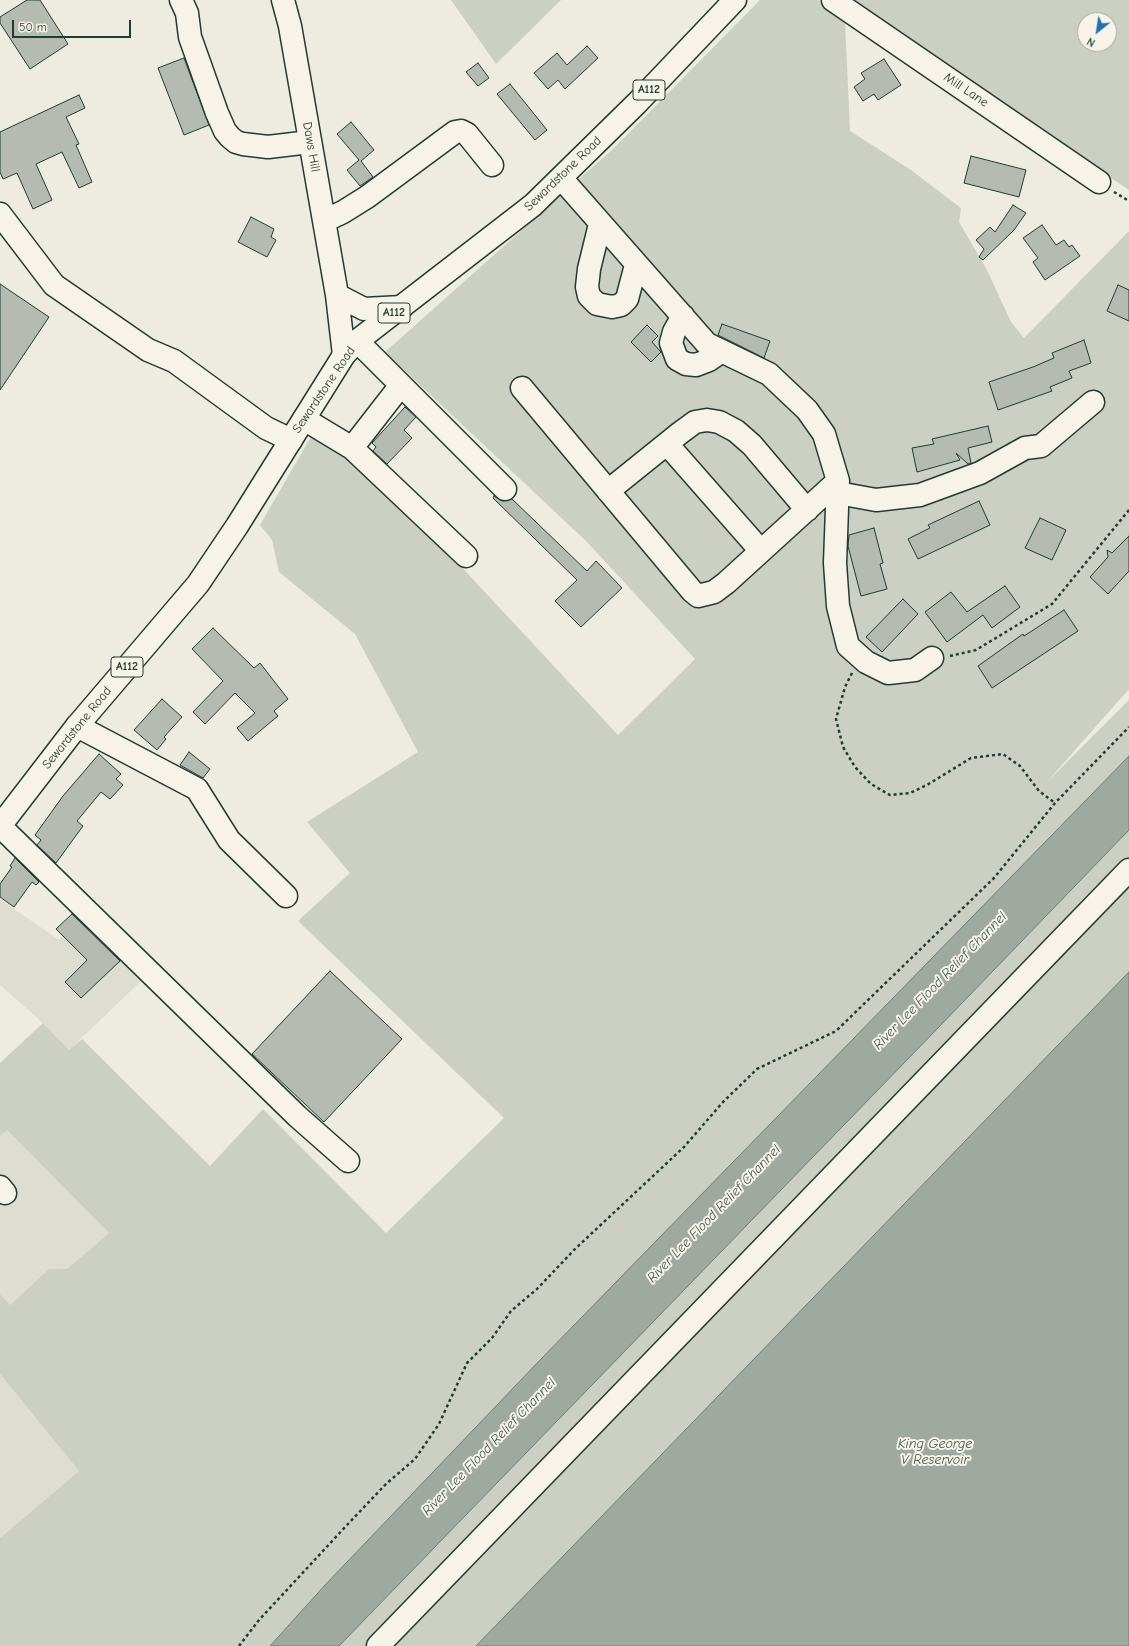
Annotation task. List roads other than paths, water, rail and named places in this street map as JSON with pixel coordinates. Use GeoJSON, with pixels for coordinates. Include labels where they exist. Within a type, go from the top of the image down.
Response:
{"type":"FeatureCollection","features":[{"type":"Feature","properties":{"kind":"main road"},"geometry":{"type":"LineString","coordinates":[[167,0],[174,11],[188,24]]}},
{"type":"Feature","properties":{"kind":"main road"},"geometry":{"type":"LineString","coordinates":[[181,0],[187,13],[190,37],[207,85],[225,131],[230,137],[236,142],[242,144],[268,147],[310,142]]}},
{"type":"Feature","properties":{"kind":"main road","name":"Daws Hill"},"geometry":{"type":"LineString","coordinates":[[283,0],[290,26],[337,295],[351,348]]}},
{"type":"Feature","properties":{"kind":"main road","name":"Sewardstone Road"},"geometry":{"type":"LineString","coordinates":[[2,819],[78,726],[198,584],[351,348],[533,205],[637,103],[735,0]]}},
{"type":"Feature","properties":{"kind":"main road","name":"Mill Lane"},"geometry":{"type":"LineString","coordinates":[[833,0],[1099,182]]}},
{"type":"Feature","properties":{"kind":"main road"},"geometry":{"type":"LineString","coordinates":[[324,221],[343,212],[367,197],[455,132],[461,131],[467,134],[492,165]]}},
{"type":"Feature","properties":{"kind":"main road"},"geometry":{"type":"LineString","coordinates":[[561,178],[707,344],[769,374],[807,410],[824,434],[838,487],[835,563],[838,606],[848,646],[866,662],[888,673],[915,670],[932,658]]}},
{"type":"Feature","properties":{"kind":"main road"},"geometry":{"type":"LineString","coordinates":[[0,214],[54,285],[148,350],[174,361],[266,428],[291,440]]}},
{"type":"Feature","properties":{"kind":"main road"},"geometry":{"type":"LineString","coordinates":[[600,224],[589,269],[587,287],[589,296],[597,304],[612,307],[621,306],[628,299],[636,265]]}},
{"type":"Feature","properties":{"kind":"main road"},"geometry":{"type":"LineString","coordinates":[[337,295],[364,309],[402,307]]}},
{"type":"Feature","properties":{"kind":"main road"},"geometry":{"type":"LineString","coordinates":[[683,316],[674,332],[672,343],[677,359],[686,364],[696,366],[709,360],[722,351]]}},
{"type":"Feature","properties":{"kind":"main road"},"geometry":{"type":"LineString","coordinates":[[351,348],[401,385],[505,489]]}},
{"type":"Feature","properties":{"kind":"main road"},"geometry":{"type":"LineString","coordinates":[[352,448],[401,385]]}},
{"type":"Feature","properties":{"kind":"main road"},"geometry":{"type":"LineString","coordinates":[[522,388],[608,492],[692,591],[698,596],[714,592],[807,510],[838,487]]}},
{"type":"Feature","properties":{"kind":"main road"},"geometry":{"type":"LineString","coordinates":[[838,487],[876,500],[920,495],[980,472],[1025,448],[1040,446],[1093,402]]}},
{"type":"Feature","properties":{"kind":"main road"},"geometry":{"type":"LineString","coordinates":[[304,419],[352,448],[466,556]]}},
{"type":"Feature","properties":{"kind":"main road"},"geometry":{"type":"LineString","coordinates":[[608,492],[695,422],[707,420],[719,422],[736,431],[752,445],[807,510]]}},
{"type":"Feature","properties":{"kind":"main road"},"geometry":{"type":"LineString","coordinates":[[666,444],[761,551]]}},
{"type":"Feature","properties":{"kind":"main road"},"geometry":{"type":"LineString","coordinates":[[78,726],[197,789],[229,840],[286,896]]}},
{"type":"Feature","properties":{"kind":"main road"},"geometry":{"type":"LineString","coordinates":[[2,819],[296,1116],[348,1161]]}},
{"type":"Feature","properties":{"kind":"main road"},"geometry":{"type":"LineString","coordinates":[[378,1646],[1129,870]]}},
{"type":"Feature","properties":{"kind":"water","name":"River Lee Flood Relief Channel"},"geometry":{"type":"Polygon","coordinates":[[[1129,756],[1129,830],[937,1029],[339,1646],[270,1646],[326,1584],[540,1360],[1129,756]]]}},
{"type":"Feature","properties":{"kind":"water","name":"King George V Reservoir"},"geometry":{"type":"Polygon","coordinates":[[[1129,972],[1129,1646],[476,1646],[1059,1044],[1129,972]]]}}]}
